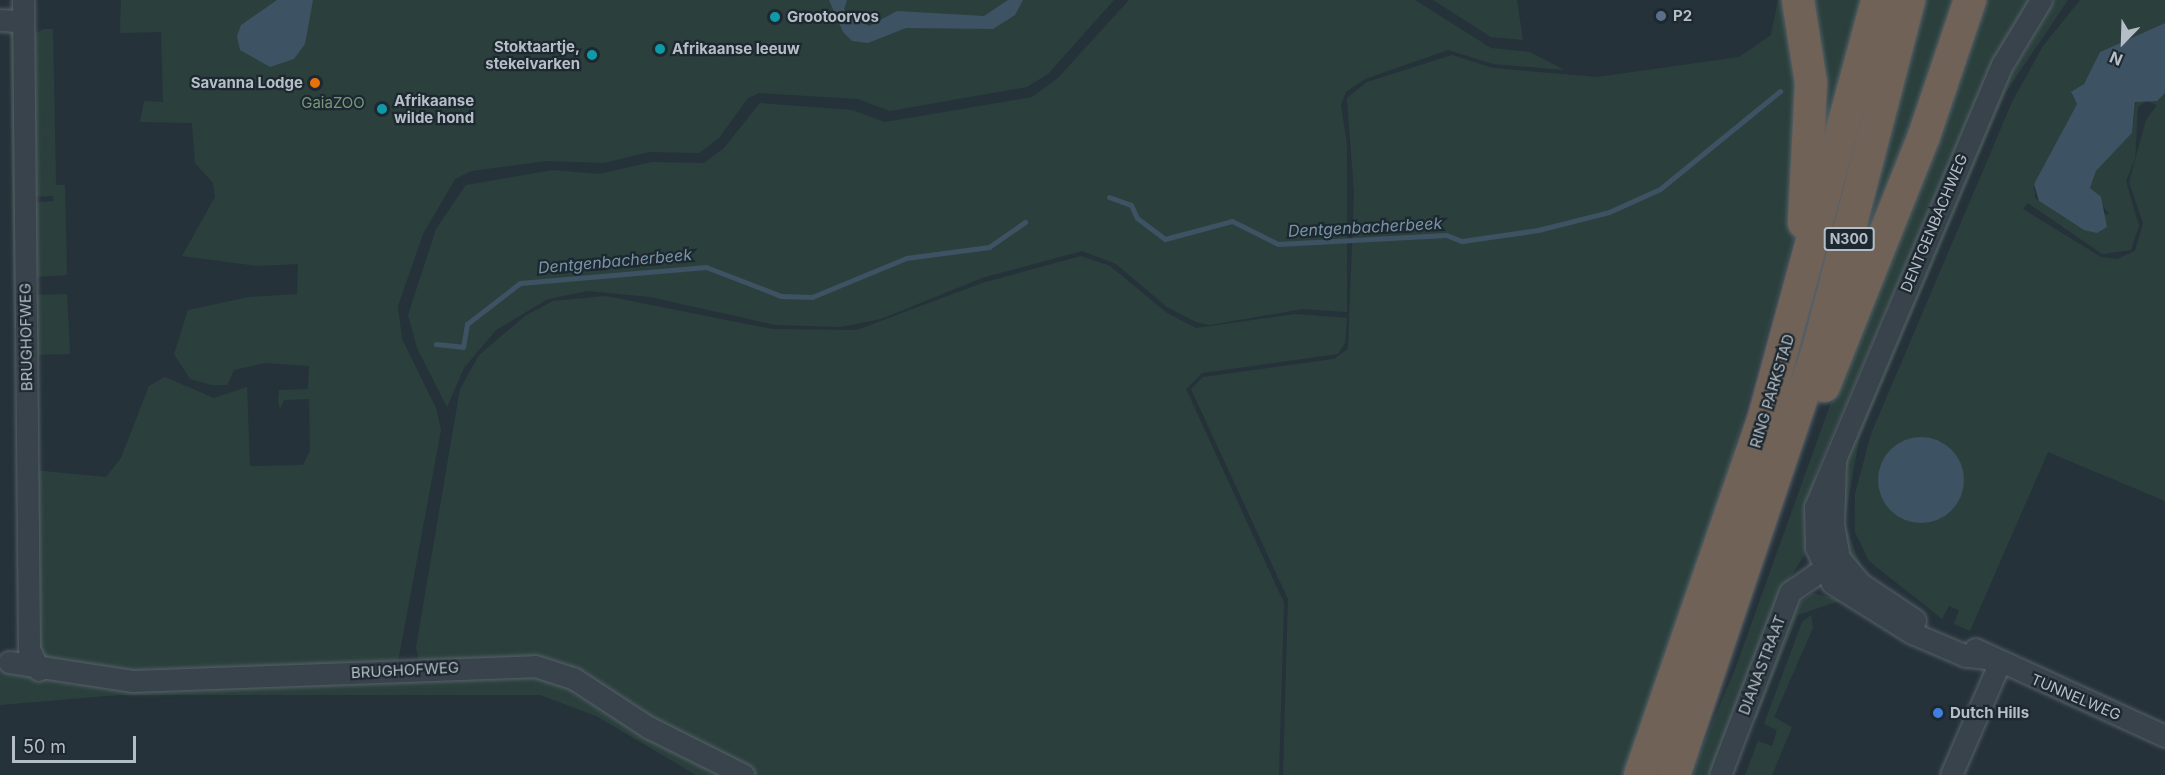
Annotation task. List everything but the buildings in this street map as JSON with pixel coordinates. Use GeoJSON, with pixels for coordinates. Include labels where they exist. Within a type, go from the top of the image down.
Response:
{"type":"FeatureCollection","features":[{"type":"Feature","properties":{"kind":"highway","name":"N300"},"geometry":{"type":"LineString","coordinates":[[1794,319],[1812,136],[1798,0]]}},
{"type":"Feature","properties":{"kind":"highway","name":"RING PARKSTAD"},"geometry":{"type":"LineString","coordinates":[[1640,775],[1720,553],[1794,319],[1877,0]]}},
{"type":"Feature","properties":{"kind":"highway","name":"RING PARKSTAD"},"geometry":{"type":"LineString","coordinates":[[1674,775],[1778,476],[1856,213],[1909,0]]}},
{"type":"Feature","properties":{"kind":"highway","name":"N300"},"geometry":{"type":"LineString","coordinates":[[1778,476],[1834,368],[1924,136],[1970,0]]}},
{"type":"Feature","properties":{"kind":"street","name":"DENTGENBACHWEG"},"geometry":{"type":"LineString","coordinates":[[1831,564],[1815,507],[1836,452],[2003,63],[2041,0]]}},
{"type":"Feature","properties":{"kind":"street"},"geometry":{"type":"LineString","coordinates":[[0,20],[22,10]]}},
{"type":"Feature","properties":{"kind":"street","name":"BRUGHOFWEG"},"geometry":{"type":"LineString","coordinates":[[22,10],[29,650],[39,670]]}},
{"type":"Feature","properties":{"kind":"street","name":"TUNNELWEG"},"geometry":{"type":"LineString","coordinates":[[1831,564],[1880,617],[1966,657],[1992,661],[2165,736]]}},
{"type":"Feature","properties":{"kind":"street","name":"DIANASTRAAT"},"geometry":{"type":"LineString","coordinates":[[1720,775],[1790,592],[1831,564]]}},
{"type":"Feature","properties":{"kind":"street"},"geometry":{"type":"LineString","coordinates":[[1951,775],[1992,661]]}},
{"type":"Feature","properties":{"kind":"street","name":"BRUGHOFWEG"},"geometry":{"type":"LineString","coordinates":[[9,662],[39,670],[186,681],[535,666],[573,678],[642,724],[744,775]]}},
{"type":"Feature","properties":{"kind":"green space","name":"GaiaZOO"},"geometry":{"type":"Polygon","coordinates":[[[121,0],[1114,0],[1048,74],[1027,87],[890,111],[858,99],[759,93],[748,98],[719,138],[699,153],[649,152],[604,163],[546,161],[472,171],[455,179],[423,234],[398,306],[402,339],[436,408],[441,430],[398,662],[161,675],[38,660],[33,470],[106,477],[121,458],[149,386],[165,377],[214,398],[247,387],[250,466],[303,465],[310,451],[309,399],[284,400],[280,409],[278,402],[279,390],[308,389],[309,366],[265,363],[234,370],[227,385],[211,385],[190,379],[174,354],[188,310],[249,297],[297,294],[298,264],[257,266],[182,256],[215,197],[213,183],[195,163],[192,123],[140,122],[144,101],[163,102],[161,32],[120,33],[121,0]]]}},
{"type":"Feature","properties":{"kind":"green space"},"geometry":{"type":"Polygon","coordinates":[[[1129,0],[1415,0],[1491,48],[1530,52],[1564,70],[1493,64],[1448,50],[1365,79],[1346,92],[1341,105],[1347,145],[1347,312],[1303,309],[1210,325],[1196,322],[1167,307],[1116,264],[1082,251],[982,278],[881,319],[840,327],[775,325],[650,297],[588,291],[548,299],[496,330],[464,368],[447,407],[417,348],[408,315],[436,229],[466,185],[553,170],[598,174],[652,162],[704,163],[724,148],[760,103],[852,110],[885,122],[1032,97],[1058,78],[1129,0]]]}},
{"type":"Feature","properties":{"kind":"green space"},"geometry":{"type":"Polygon","coordinates":[[[1433,0],[1517,0],[1523,40],[1491,37],[1433,0]]]}},
{"type":"Feature","properties":{"kind":"green space"},"geometry":{"type":"Polygon","coordinates":[[[1778,0],[1792,0],[1798,28],[1799,220],[1729,468],[1625,775],[1283,775],[1288,599],[1191,389],[1203,377],[1334,359],[1348,349],[1354,193],[1347,98],[1367,82],[1452,55],[1493,68],[1597,77],[1739,57],[1771,35],[1778,0]]]}},
{"type":"Feature","properties":{"kind":"green space"},"geometry":{"type":"Polygon","coordinates":[[[1804,0],[1868,0],[1822,181],[1804,0]]]}},
{"type":"Feature","properties":{"kind":"green space"},"geometry":{"type":"Polygon","coordinates":[[[1917,0],[1964,0],[1854,279],[1866,208],[1917,0]]]}},
{"type":"Feature","properties":{"kind":"green space"},"geometry":{"type":"Polygon","coordinates":[[[1976,0],[2030,0],[1983,85],[1816,473],[1807,551],[1784,587],[1713,775],[1690,775],[1735,669],[1976,0]]]}},
{"type":"Feature","properties":{"kind":"green space"},"geometry":{"type":"Polygon","coordinates":[[[2054,0],[2068,0],[2006,92],[1859,440],[1844,523],[1864,574],[1842,544],[1845,465],[1852,439],[2002,89],[2054,0]]]}},
{"type":"Feature","properties":{"kind":"green space"},"geometry":{"type":"Polygon","coordinates":[[[2080,0],[2165,0],[2165,23],[2100,52],[2084,84],[2071,94],[2077,104],[2034,184],[2035,198],[2066,219],[2109,214],[2090,188],[2096,171],[2132,133],[2136,101],[2146,101],[2155,101],[2165,93],[2165,501],[2048,452],[1970,631],[1954,624],[1959,610],[1949,606],[1942,619],[1869,561],[1855,532],[1855,494],[1871,434],[2013,100],[2043,46],[2080,0]],[[2146,101],[2138,107],[2135,159],[2126,181],[2139,226],[2131,250],[2102,254],[2028,203],[2023,209],[2101,257],[2117,259],[2135,251],[2143,223],[2129,182],[2146,120],[2157,105],[2146,101]],[[1942,442],[1913,522],[1928,522],[1961,494],[1964,479],[1953,452],[1942,442]]]}},
{"type":"Feature","properties":{"kind":"green space"},"geometry":{"type":"Polygon","coordinates":[[[43,29],[53,29],[56,185],[65,185],[67,275],[35,277],[30,203],[54,201],[53,196],[30,197],[31,36],[43,29]]]}},
{"type":"Feature","properties":{"kind":"green space"},"geometry":{"type":"Polygon","coordinates":[[[10,32],[15,34],[20,328],[14,328],[10,32]]]}},
{"type":"Feature","properties":{"kind":"green space"},"geometry":{"type":"Polygon","coordinates":[[[1081,256],[1110,266],[1167,313],[1196,328],[1295,314],[1347,318],[1345,343],[1338,354],[1202,373],[1186,389],[1284,603],[1279,775],[757,775],[671,732],[580,675],[419,661],[416,647],[460,389],[479,355],[525,316],[553,301],[606,296],[772,329],[857,330],[982,283],[1081,256]]]}},
{"type":"Feature","properties":{"kind":"green space"},"geometry":{"type":"Polygon","coordinates":[[[67,294],[70,354],[32,355],[35,295],[67,294]]]}},
{"type":"Feature","properties":{"kind":"green space"},"geometry":{"type":"Polygon","coordinates":[[[1813,593],[1842,600],[1798,615],[1756,720],[1752,718],[1795,606],[1813,593]]]}},
{"type":"Feature","properties":{"kind":"green space"},"geometry":{"type":"Polygon","coordinates":[[[1811,615],[1813,628],[1774,717],[1792,727],[1772,775],[1745,775],[1758,741],[1772,746],[1777,730],[1764,724],[1802,622],[1811,615]]]}},
{"type":"Feature","properties":{"kind":"green space"},"geometry":{"type":"Polygon","coordinates":[[[0,666],[32,675],[540,672],[731,775],[696,775],[596,716],[540,695],[119,695],[0,705],[0,666]]]}},
{"type":"Feature","properties":{"kind":"water"},"geometry":{"type":"Polygon","coordinates":[[[277,0],[313,0],[305,44],[294,59],[270,67],[240,50],[237,36],[241,25],[277,0]]]}},
{"type":"Feature","properties":{"kind":"water"},"geometry":{"type":"Polygon","coordinates":[[[829,0],[847,0],[844,10],[869,26],[897,11],[984,16],[1008,0],[1023,0],[1015,15],[993,29],[906,28],[868,43],[852,41],[843,32],[829,0]]]}},
{"type":"Feature","properties":{"kind":"water"},"geometry":{"type":"Polygon","coordinates":[[[2165,23],[2165,93],[2157,101],[2135,102],[2132,133],[2096,171],[2090,188],[2101,197],[2107,227],[2097,233],[2084,230],[2039,201],[2034,184],[2077,104],[2071,92],[2084,84],[2100,52],[2165,23]]]}},
{"type":"Feature","properties":{"kind":"water"},"geometry":{"type":"Polygon","coordinates":[[[1921,437],[1945,444],[1957,456],[1964,480],[1957,504],[1945,516],[1921,523],[1897,516],[1885,504],[1878,480],[1885,456],[1897,444],[1921,437]]]}},
{"type":"Feature","properties":{"kind":"waterway","name":"Dentgenbacherbeek"},"geometry":{"type":"LineString","coordinates":[[1109,197],[1131,205],[1137,218],[1165,239],[1232,221],[1278,244],[1446,235],[1462,241],[1538,230],[1609,212],[1660,189],[1780,91]]}},
{"type":"Feature","properties":{"kind":"waterway","name":"Dentgenbacherbeek"},"geometry":{"type":"LineString","coordinates":[[436,344],[463,347],[467,324],[520,283],[706,267],[781,296],[812,297],[906,258],[989,247],[1025,222]]}},
{"type":"Feature","properties":{"kind":"place","name":"P2"},"geometry":{"type":"Point","coordinates":[1661,16]}},
{"type":"Feature","properties":{"kind":"place","name":"Grootoorvos"},"geometry":{"type":"Point","coordinates":[775,17]}},
{"type":"Feature","properties":{"kind":"place","name":"Afrikaanse leeuw"},"geometry":{"type":"Point","coordinates":[660,49]}},
{"type":"Feature","properties":{"kind":"place","name":"Stoktaartje, stekelvarken"},"geometry":{"type":"Point","coordinates":[592,55]}},
{"type":"Feature","properties":{"kind":"place","name":"Savanna Lodge"},"geometry":{"type":"Point","coordinates":[315,83]}},
{"type":"Feature","properties":{"kind":"place","name":"Afrikaanse wilde hond"},"geometry":{"type":"Point","coordinates":[382,109]}},
{"type":"Feature","properties":{"kind":"place","name":"Dutch Hills"},"geometry":{"type":"Point","coordinates":[1938,713]}}]}
